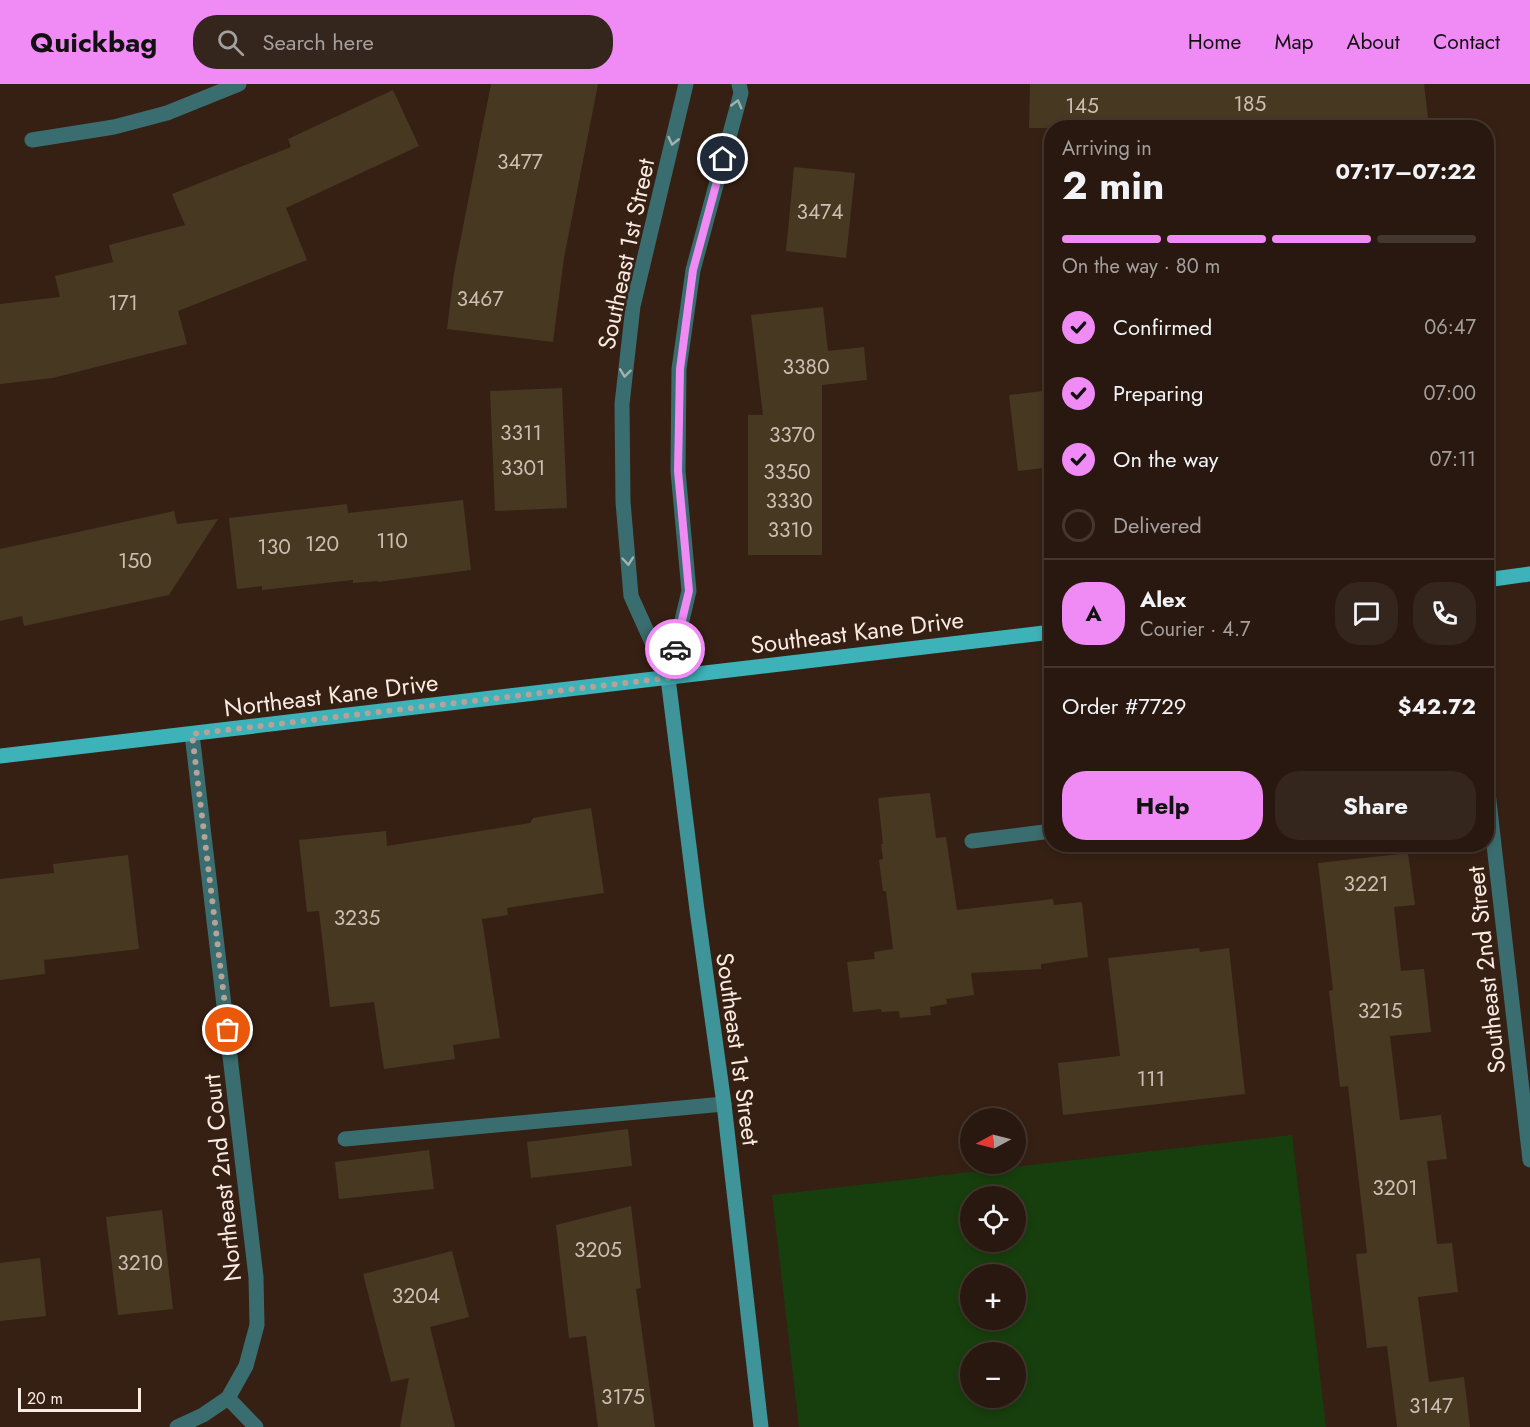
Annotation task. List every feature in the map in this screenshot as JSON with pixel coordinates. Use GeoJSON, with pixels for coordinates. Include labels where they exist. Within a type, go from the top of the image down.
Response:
{"type":"FeatureCollection","features":[{"type":"Feature","properties":{"kind":"main road"},"geometry":{"type":"LineString","coordinates":[[1494,579],[1530,574]]}},
{"type":"Feature","properties":{"kind":"main road","name":"Southeast Kane Drive"},"geometry":{"type":"LineString","coordinates":[[668,678],[1044,633]]}},
{"type":"Feature","properties":{"kind":"main road","name":"Northeast Kane Drive"},"geometry":{"type":"LineString","coordinates":[[0,756],[668,678]]}},
{"type":"Feature","properties":{"kind":"street"},"geometry":{"type":"LineString","coordinates":[[32,140],[114,128],[167,113],[239,84]]}},
{"type":"Feature","properties":{"kind":"street","name":"Southeast 1st Street"},"geometry":{"type":"LineString","coordinates":[[686,84],[633,306],[622,404],[623,502],[632,596],[668,678],[698,921],[724,1104],[761,1427]]}},
{"type":"Feature","properties":{"kind":"street","name":"Southeast 1st Street"},"geometry":{"type":"LineString","coordinates":[[668,678],[689,591],[678,471],[680,369],[693,270],[741,93],[739,84]]}},
{"type":"Feature","properties":{"kind":"street","name":"Northeast 2nd Court"},"geometry":{"type":"LineString","coordinates":[[177,1427],[203,1415],[228,1398],[246,1366],[257,1325],[256,1277],[192,734]]}},
{"type":"Feature","properties":{"kind":"street"},"geometry":{"type":"LineString","coordinates":[[972,841],[1044,832]]}},
{"type":"Feature","properties":{"kind":"street","name":"Southeast 2nd Street"},"geometry":{"type":"LineString","coordinates":[[1494,839],[1527,1104],[1530,1160]]}},
{"type":"Feature","properties":{"kind":"street"},"geometry":{"type":"LineString","coordinates":[[345,1139],[724,1104]]}},
{"type":"Feature","properties":{"kind":"street"},"geometry":{"type":"LineString","coordinates":[[228,1398],[256,1427]]}},
{"type":"Feature","properties":{"kind":"green space"},"geometry":{"type":"Polygon","coordinates":[[[1292,1135],[1326,1427],[799,1427],[772,1195],[960,1173],[1026,1174],[1026,1166],[1292,1135]]]}},
{"type":"Feature","properties":{"kind":"building"},"geometry":{"type":"Polygon","coordinates":[[[491,84],[598,84],[564,258],[553,342],[447,329],[454,273],[491,84]]]}},
{"type":"Feature","properties":{"kind":"building"},"geometry":{"type":"Polygon","coordinates":[[[1030,84],[1424,84],[1428,118],[1412,120],[1044,120],[1044,128],[1029,128],[1030,84]]]}},
{"type":"Feature","properties":{"kind":"building"},"geometry":{"type":"Polygon","coordinates":[[[393,90],[419,146],[286,208],[307,260],[178,311],[187,344],[53,378],[0,384],[0,304],[60,297],[55,276],[113,262],[109,245],[185,225],[172,194],[291,147],[288,139],[393,90]]]}},
{"type":"Feature","properties":{"kind":"building"},"geometry":{"type":"Polygon","coordinates":[[[794,167],[855,173],[846,258],[786,251],[794,167]]]}},
{"type":"Feature","properties":{"kind":"building"},"geometry":{"type":"Polygon","coordinates":[[[823,307],[828,351],[864,347],[867,380],[822,385],[822,555],[748,555],[748,415],[763,415],[751,315],[823,307]]]}},
{"type":"Feature","properties":{"kind":"building"},"geometry":{"type":"Polygon","coordinates":[[[562,388],[567,508],[495,511],[490,391],[562,388]]]}},
{"type":"Feature","properties":{"kind":"building"},"geometry":{"type":"Polygon","coordinates":[[[1044,391],[1044,468],[1018,471],[1009,395],[1044,391]]]}},
{"type":"Feature","properties":{"kind":"building"},"geometry":{"type":"Polygon","coordinates":[[[463,500],[471,570],[378,582],[353,583],[353,580],[262,590],[262,586],[237,589],[229,518],[347,504],[348,513],[463,500]]]}},
{"type":"Feature","properties":{"kind":"building"},"geometry":{"type":"Polygon","coordinates":[[[174,511],[177,524],[218,519],[169,595],[24,626],[22,616],[0,621],[0,549],[174,511]]]}},
{"type":"Feature","properties":{"kind":"building"},"geometry":{"type":"Polygon","coordinates":[[[930,793],[936,838],[946,837],[957,910],[1053,899],[1054,905],[1082,902],[1088,957],[1041,964],[1041,969],[971,973],[974,995],[946,999],[947,1004],[930,1007],[931,1015],[900,1018],[899,1011],[882,1012],[881,1009],[853,1012],[847,962],[875,959],[874,952],[893,949],[886,891],[883,891],[879,860],[883,859],[881,844],[883,844],[878,798],[930,793]]]}},
{"type":"Feature","properties":{"kind":"building"},"geometry":{"type":"Polygon","coordinates":[[[591,808],[604,893],[507,908],[508,915],[482,919],[500,1038],[453,1045],[455,1059],[384,1069],[374,1002],[330,1007],[319,911],[307,912],[299,840],[386,831],[387,846],[530,823],[533,818],[591,808]]]}},
{"type":"Feature","properties":{"kind":"building"},"geometry":{"type":"Polygon","coordinates":[[[1408,853],[1415,905],[1394,907],[1401,971],[1424,969],[1431,1032],[1390,1036],[1400,1120],[1441,1115],[1447,1159],[1427,1161],[1437,1244],[1452,1243],[1458,1292],[1418,1297],[1429,1382],[1464,1377],[1470,1427],[1397,1427],[1387,1346],[1367,1348],[1356,1254],[1367,1253],[1348,1086],[1340,1087],[1329,991],[1333,990],[1318,863],[1408,853]]]}},
{"type":"Feature","properties":{"kind":"building"},"geometry":{"type":"Polygon","coordinates":[[[128,855],[139,949],[44,960],[45,974],[0,980],[0,879],[54,873],[53,864],[128,855]]]}},
{"type":"Feature","properties":{"kind":"building"},"geometry":{"type":"Polygon","coordinates":[[[1199,948],[1200,952],[1229,948],[1245,1094],[1063,1115],[1058,1063],[1120,1056],[1108,958],[1199,948]]]}},
{"type":"Feature","properties":{"kind":"building"},"geometry":{"type":"Polygon","coordinates":[[[628,1129],[632,1166],[531,1178],[527,1142],[628,1129]]]}},
{"type":"Feature","properties":{"kind":"building"},"geometry":{"type":"Polygon","coordinates":[[[429,1150],[434,1189],[339,1199],[335,1162],[429,1150]]]}},
{"type":"Feature","properties":{"kind":"building"},"geometry":{"type":"Polygon","coordinates":[[[631,1206],[641,1288],[636,1289],[655,1427],[598,1427],[586,1336],[569,1338],[556,1225],[631,1206]]]}},
{"type":"Feature","properties":{"kind":"building"},"geometry":{"type":"Polygon","coordinates":[[[162,1210],[173,1309],[118,1315],[106,1217],[162,1210]]]}},
{"type":"Feature","properties":{"kind":"building"},"geometry":{"type":"Polygon","coordinates":[[[452,1251],[469,1317],[430,1327],[455,1427],[400,1427],[409,1378],[391,1382],[363,1274],[452,1251]]]}},
{"type":"Feature","properties":{"kind":"building"},"geometry":{"type":"Polygon","coordinates":[[[40,1258],[46,1316],[0,1321],[0,1263],[40,1258]]]}},
{"type":"Feature","properties":{"kind":"way so far"},"geometry":{"type":"LineString","coordinates":[[228,1030],[192,734],[668,678],[675,649]]}},
{"type":"Feature","properties":{"kind":"route"},"geometry":{"type":"LineString","coordinates":[[675,649],[689,591],[678,471],[680,369],[693,270],[723,159]]}}]}
